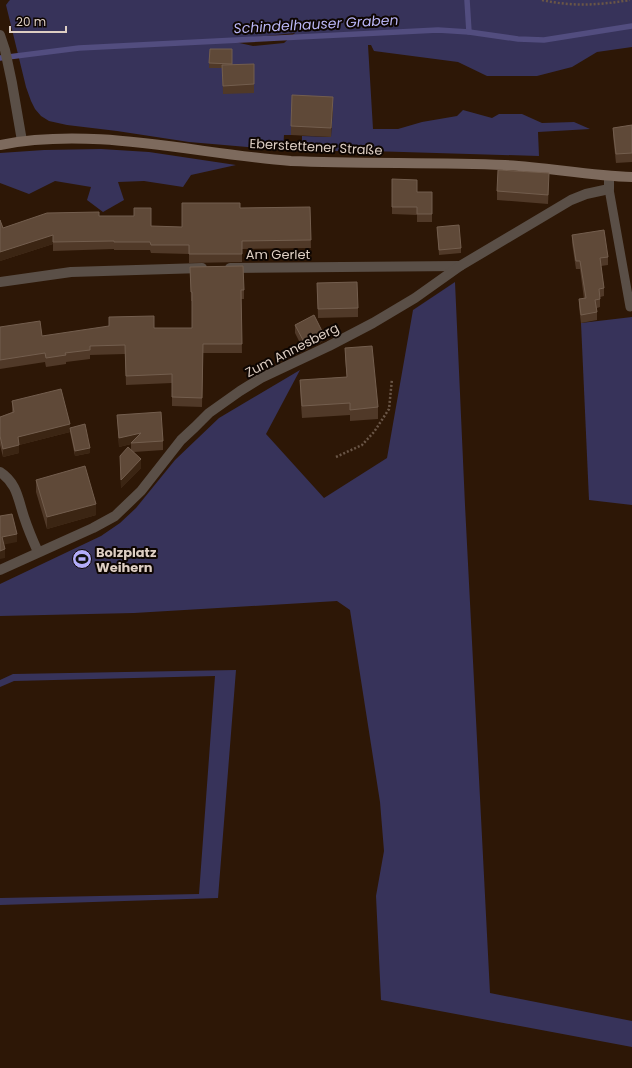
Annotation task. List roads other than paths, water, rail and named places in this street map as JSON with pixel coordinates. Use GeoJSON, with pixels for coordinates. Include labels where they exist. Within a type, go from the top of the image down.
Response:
{"type":"FeatureCollection","features":[{"type":"Feature","properties":{"kind":"main road","name":"Eberstettener Straße"},"geometry":{"type":"LineString","coordinates":[[0,145],[22,141],[50,139],[112,140],[291,161],[505,165],[632,177]]}},
{"type":"Feature","properties":{"kind":"street"},"geometry":{"type":"LineString","coordinates":[[0,35],[5,50],[22,141]]}},
{"type":"Feature","properties":{"kind":"street"},"geometry":{"type":"LineString","coordinates":[[609,176],[609,189]]}},
{"type":"Feature","properties":{"kind":"street","name":"Zum Annesberg"},"geometry":{"type":"LineString","coordinates":[[0,570],[93,528],[115,516],[142,491],[181,440],[209,413],[240,391],[261,378],[329,346],[373,323],[414,298],[460,266],[570,200],[586,194],[609,189]]}},
{"type":"Feature","properties":{"kind":"street","name":"Am Gerlet"},"geometry":{"type":"LineString","coordinates":[[0,282],[72,272],[213,268],[460,266]]}},
{"type":"Feature","properties":{"kind":"street"},"geometry":{"type":"LineString","coordinates":[[0,472],[8,477],[14,485],[38,552]]}},
{"type":"Feature","properties":{"kind":"lane"},"geometry":{"type":"LineString","coordinates":[[609,189],[630,307]]}},
{"type":"Feature","properties":{"kind":"waterway"},"geometry":{"type":"LineString","coordinates":[[467,0],[469,32]]}},
{"type":"Feature","properties":{"kind":"waterway","name":"Schindelhauser Graben"},"geometry":{"type":"LineString","coordinates":[[0,58],[79,48],[438,30],[469,32],[518,39],[544,40],[632,26]]}},
{"type":"Feature","properties":{"kind":"place","name":"Bolzplatz Weihern"},"geometry":{"type":"Point","coordinates":[82,559]}}]}
